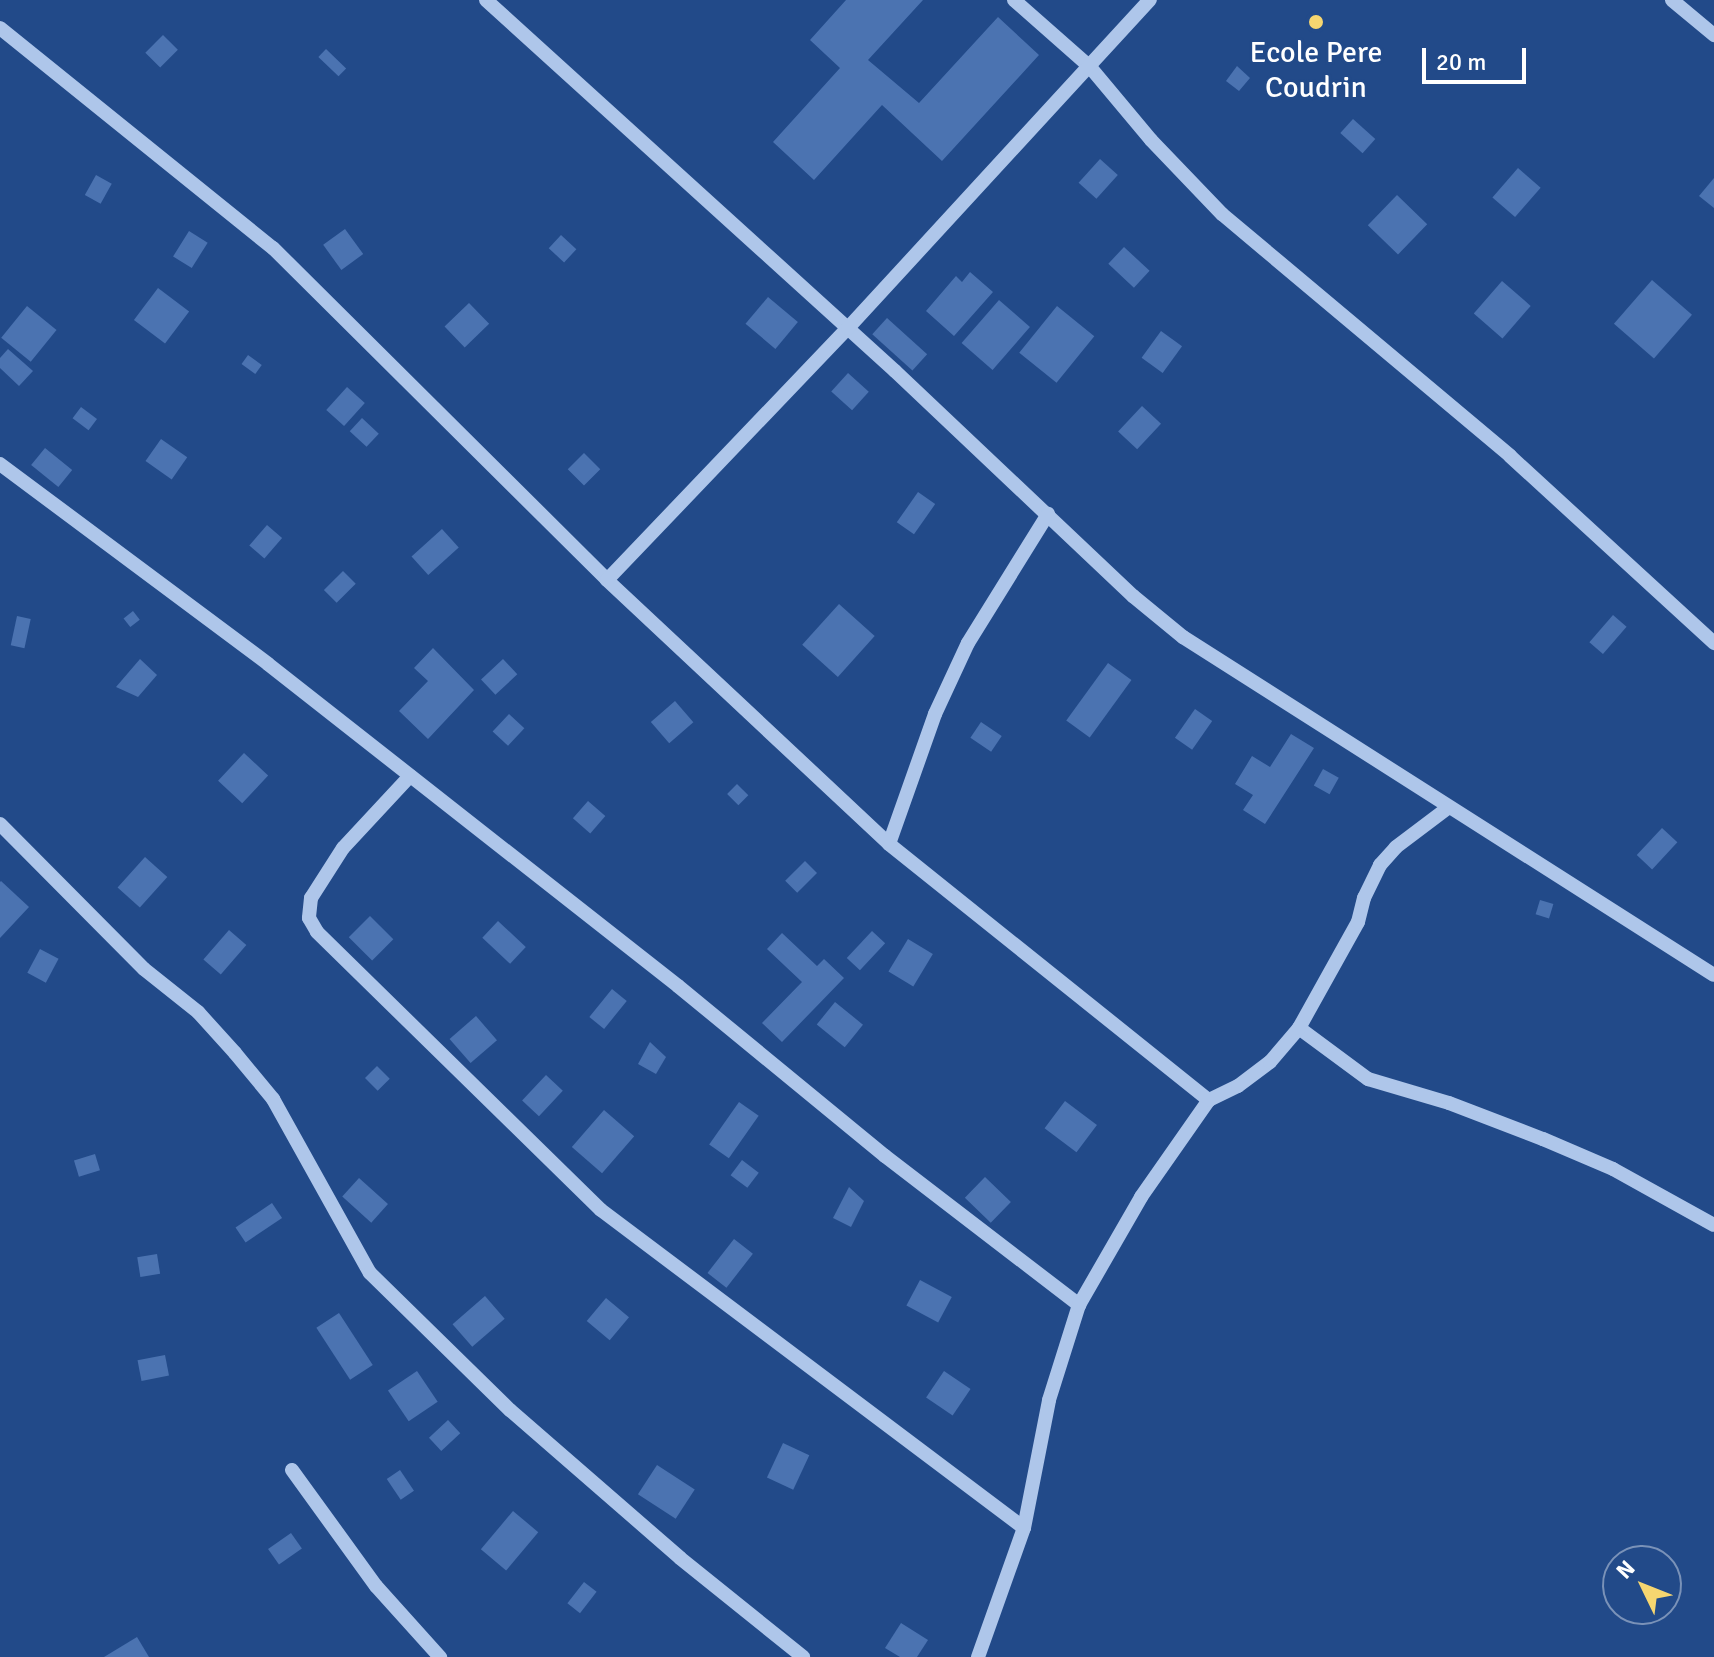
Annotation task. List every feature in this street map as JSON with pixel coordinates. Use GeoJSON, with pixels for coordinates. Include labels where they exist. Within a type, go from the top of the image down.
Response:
{"type":"FeatureCollection","features":[{"type":"Feature","properties":{"kind":"street"},"geometry":{"type":"LineString","coordinates":[[486,0],[848,328],[1133,596],[1183,637],[1714,975]]}},
{"type":"Feature","properties":{"kind":"street"},"geometry":{"type":"LineString","coordinates":[[1014,0],[1090,67],[1151,140],[1222,214],[1510,456],[1714,643]]}},
{"type":"Feature","properties":{"kind":"street"},"geometry":{"type":"LineString","coordinates":[[607,580],[848,328],[1150,0]]}},
{"type":"Feature","properties":{"kind":"street"},"geometry":{"type":"LineString","coordinates":[[1672,0],[1714,35]]}},
{"type":"Feature","properties":{"kind":"street"},"geometry":{"type":"LineString","coordinates":[[0,28],[273,248],[607,580],[889,844],[1209,1100]]}},
{"type":"Feature","properties":{"kind":"street"},"geometry":{"type":"LineString","coordinates":[[0,464],[410,776],[678,986],[885,1156],[1079,1305]]}},
{"type":"Feature","properties":{"kind":"street"},"geometry":{"type":"LineString","coordinates":[[889,844],[935,714],[968,643],[1048,514]]}},
{"type":"Feature","properties":{"kind":"street"},"geometry":{"type":"LineString","coordinates":[[410,776],[343,848],[311,898],[309,918],[317,932],[601,1210],[1024,1528]]}},
{"type":"Feature","properties":{"kind":"street"},"geometry":{"type":"LineString","coordinates":[[978,1657],[1024,1528],[1049,1400],[1079,1305],[1141,1197],[1209,1100],[1238,1086],[1270,1062],[1299,1028],[1358,922],[1364,898],[1380,865],[1396,847],[1449,807]]}},
{"type":"Feature","properties":{"kind":"street"},"geometry":{"type":"LineString","coordinates":[[0,824],[144,969],[198,1012],[273,1099],[351,1244],[370,1273],[510,1410],[680,1558],[803,1657]]}},
{"type":"Feature","properties":{"kind":"street"},"geometry":{"type":"LineString","coordinates":[[1299,1028],[1368,1079],[1449,1103],[1543,1139],[1613,1169],[1714,1225]]}},
{"type":"Feature","properties":{"kind":"street"},"geometry":{"type":"LineString","coordinates":[[292,1470],[376,1586],[440,1657]]}},
{"type":"Feature","properties":{"kind":"building"},"geometry":{"type":"Polygon","coordinates":[[[846,0],[923,0],[868,60],[919,103],[998,17],[1039,55],[942,161],[882,105],[814,180],[773,142],[840,68],[810,40],[846,0]]]}},
{"type":"Feature","properties":{"kind":"building"},"geometry":{"type":"Polygon","coordinates":[[[163,35],[178,50],[160,68],[145,53],[163,35]]]}},
{"type":"Feature","properties":{"kind":"building"},"geometry":{"type":"Polygon","coordinates":[[[326,49],[346,68],[339,76],[318,57],[326,49]]]}},
{"type":"Feature","properties":{"kind":"building"},"geometry":{"type":"Polygon","coordinates":[[[1237,66],[1250,78],[1239,91],[1226,81],[1237,66]]]}},
{"type":"Feature","properties":{"kind":"building"},"geometry":{"type":"Polygon","coordinates":[[[1353,119],[1375,139],[1363,153],[1340,133],[1353,119]]]}},
{"type":"Feature","properties":{"kind":"building"},"geometry":{"type":"Polygon","coordinates":[[[1100,159],[1118,175],[1096,199],[1079,183],[1100,159]]]}},
{"type":"Feature","properties":{"kind":"building"},"geometry":{"type":"Polygon","coordinates":[[[1518,168],[1541,188],[1515,217],[1492,197],[1518,168]]]}},
{"type":"Feature","properties":{"kind":"building"},"geometry":{"type":"Polygon","coordinates":[[[96,175],[112,184],[101,204],[85,195],[96,175]]]}},
{"type":"Feature","properties":{"kind":"building"},"geometry":{"type":"Polygon","coordinates":[[[1714,178],[1714,208],[1699,196],[1714,178]]]}},
{"type":"Feature","properties":{"kind":"building"},"geometry":{"type":"Polygon","coordinates":[[[1397,195],[1427,224],[1398,254],[1368,225],[1397,195]]]}},
{"type":"Feature","properties":{"kind":"building"},"geometry":{"type":"Polygon","coordinates":[[[345,229],[363,254],[341,270],[323,245],[345,229]]]}},
{"type":"Feature","properties":{"kind":"building"},"geometry":{"type":"Polygon","coordinates":[[[189,231],[208,243],[192,268],[173,256],[189,231]]]}},
{"type":"Feature","properties":{"kind":"building"},"geometry":{"type":"Polygon","coordinates":[[[561,235],[576,249],[564,262],[549,248],[561,235]]]}},
{"type":"Feature","properties":{"kind":"building"},"geometry":{"type":"Polygon","coordinates":[[[1124,247],[1150,271],[1134,288],[1108,264],[1124,247]]]}},
{"type":"Feature","properties":{"kind":"building"},"geometry":{"type":"Polygon","coordinates":[[[970,272],[993,292],[954,336],[926,311],[956,276],[962,282],[970,272]]]}},
{"type":"Feature","properties":{"kind":"building"},"geometry":{"type":"Polygon","coordinates":[[[1652,280],[1692,315],[1654,359],[1614,324],[1652,280]]]}},
{"type":"Feature","properties":{"kind":"building"},"geometry":{"type":"Polygon","coordinates":[[[1502,281],[1531,306],[1502,338],[1474,313],[1502,281]]]}},
{"type":"Feature","properties":{"kind":"building"},"geometry":{"type":"Polygon","coordinates":[[[158,288],[189,311],[165,343],[134,320],[158,288]]]}},
{"type":"Feature","properties":{"kind":"building"},"geometry":{"type":"Polygon","coordinates":[[[768,297],[798,322],[775,349],[746,324],[768,297]]]}},
{"type":"Feature","properties":{"kind":"building"},"geometry":{"type":"Polygon","coordinates":[[[999,300],[1030,327],[993,370],[962,343],[999,300]]]}},
{"type":"Feature","properties":{"kind":"building"},"geometry":{"type":"Polygon","coordinates":[[[469,303],[489,324],[465,347],[445,327],[469,303]]]}},
{"type":"Feature","properties":{"kind":"building"},"geometry":{"type":"Polygon","coordinates":[[[27,306],[57,330],[31,362],[1,338],[27,306]]]}},
{"type":"Feature","properties":{"kind":"building"},"geometry":{"type":"Polygon","coordinates":[[[1057,306],[1094,336],[1057,383],[1019,353],[1057,306]]]}},
{"type":"Feature","properties":{"kind":"building"},"geometry":{"type":"Polygon","coordinates":[[[887,318],[927,354],[912,370],[872,334],[887,318]]]}},
{"type":"Feature","properties":{"kind":"building"},"geometry":{"type":"Polygon","coordinates":[[[1161,331],[1182,346],[1163,373],[1142,358],[1161,331]]]}},
{"type":"Feature","properties":{"kind":"building"},"geometry":{"type":"Polygon","coordinates":[[[8,349],[33,371],[19,386],[0,368],[0,358],[8,349]]]}},
{"type":"Feature","properties":{"kind":"building"},"geometry":{"type":"Polygon","coordinates":[[[248,355],[262,365],[255,374],[242,364],[248,355]]]}},
{"type":"Feature","properties":{"kind":"building"},"geometry":{"type":"Polygon","coordinates":[[[848,373],[869,392],[852,410],[831,392],[848,373]]]}},
{"type":"Feature","properties":{"kind":"building"},"geometry":{"type":"Polygon","coordinates":[[[347,387],[365,403],[344,426],[326,410],[347,387]]]}},
{"type":"Feature","properties":{"kind":"building"},"geometry":{"type":"Polygon","coordinates":[[[1142,406],[1161,424],[1137,449],[1118,432],[1142,406]]]}},
{"type":"Feature","properties":{"kind":"building"},"geometry":{"type":"Polygon","coordinates":[[[81,407],[97,419],[89,430],[73,418],[81,407]]]}},
{"type":"Feature","properties":{"kind":"building"},"geometry":{"type":"Polygon","coordinates":[[[362,418],[379,434],[367,447],[350,431],[362,418]]]}},
{"type":"Feature","properties":{"kind":"building"},"geometry":{"type":"Polygon","coordinates":[[[161,439],[187,457],[172,479],[146,461],[161,439]]]}},
{"type":"Feature","properties":{"kind":"building"},"geometry":{"type":"Polygon","coordinates":[[[45,448],[72,470],[58,487],[31,465],[45,448]]]}},
{"type":"Feature","properties":{"kind":"building"},"geometry":{"type":"Polygon","coordinates":[[[584,453],[600,469],[584,486],[568,469],[584,453]]]}},
{"type":"Feature","properties":{"kind":"building"},"geometry":{"type":"Polygon","coordinates":[[[918,492],[935,504],[914,534],[897,522],[918,492]]]}},
{"type":"Feature","properties":{"kind":"building"},"geometry":{"type":"Polygon","coordinates":[[[267,525],[282,538],[264,558],[249,545],[267,525]]]}},
{"type":"Feature","properties":{"kind":"building"},"geometry":{"type":"Polygon","coordinates":[[[442,529],[459,548],[428,575],[412,556],[442,529]]]}},
{"type":"Feature","properties":{"kind":"building"},"geometry":{"type":"Polygon","coordinates":[[[343,571],[356,584],[337,603],[324,590],[343,571]]]}},
{"type":"Feature","properties":{"kind":"building"},"geometry":{"type":"Polygon","coordinates":[[[839,604],[875,636],[838,677],[802,645],[839,604]]]}},
{"type":"Feature","properties":{"kind":"building"},"geometry":{"type":"Polygon","coordinates":[[[133,611],[140,620],[130,627],[124,618],[133,611]]]}},
{"type":"Feature","properties":{"kind":"building"},"geometry":{"type":"Polygon","coordinates":[[[1613,615],[1627,627],[1603,654],[1589,642],[1613,615]]]}},
{"type":"Feature","properties":{"kind":"building"},"geometry":{"type":"Polygon","coordinates":[[[17,616],[31,619],[24,648],[11,645],[17,616]]]}},
{"type":"Feature","properties":{"kind":"building"},"geometry":{"type":"Polygon","coordinates":[[[433,648],[474,690],[428,739],[399,711],[428,681],[414,668],[433,648]]]}},
{"type":"Feature","properties":{"kind":"building"},"geometry":{"type":"Polygon","coordinates":[[[140,659],[157,675],[138,697],[116,687],[140,659]]]}},
{"type":"Feature","properties":{"kind":"building"},"geometry":{"type":"Polygon","coordinates":[[[503,659],[517,674],[495,695],[481,679],[503,659]]]}},
{"type":"Feature","properties":{"kind":"building"},"geometry":{"type":"Polygon","coordinates":[[[1108,663],[1131,680],[1090,737],[1066,720],[1108,663]]]}},
{"type":"Feature","properties":{"kind":"building"},"geometry":{"type":"Polygon","coordinates":[[[675,701],[693,722],[669,743],[651,722],[675,701]]]}},
{"type":"Feature","properties":{"kind":"building"},"geometry":{"type":"Polygon","coordinates":[[[1195,709],[1212,721],[1192,750],[1175,738],[1195,709]]]}},
{"type":"Feature","properties":{"kind":"building"},"geometry":{"type":"Polygon","coordinates":[[[509,714],[524,728],[508,746],[493,732],[509,714]]]}},
{"type":"Feature","properties":{"kind":"building"},"geometry":{"type":"Polygon","coordinates":[[[981,722],[1002,736],[991,752],[970,738],[981,722]]]}},
{"type":"Feature","properties":{"kind":"building"},"geometry":{"type":"Polygon","coordinates":[[[1291,734],[1314,748],[1265,824],[1243,810],[1253,795],[1235,784],[1252,756],[1270,767],[1291,734]]]}},
{"type":"Feature","properties":{"kind":"building"},"geometry":{"type":"Polygon","coordinates":[[[244,753],[268,776],[242,803],[218,781],[244,753]]]}},
{"type":"Feature","properties":{"kind":"building"},"geometry":{"type":"Polygon","coordinates":[[[1323,769],[1339,778],[1330,794],[1314,786],[1323,769]]]}},
{"type":"Feature","properties":{"kind":"building"},"geometry":{"type":"Polygon","coordinates":[[[737,784],[748,795],[738,805],[727,794],[737,784]]]}},
{"type":"Feature","properties":{"kind":"building"},"geometry":{"type":"Polygon","coordinates":[[[588,801],[605,816],[590,833],[573,818],[588,801]]]}},
{"type":"Feature","properties":{"kind":"building"},"geometry":{"type":"Polygon","coordinates":[[[1662,828],[1677,842],[1652,869],[1637,855],[1662,828]]]}},
{"type":"Feature","properties":{"kind":"building"},"geometry":{"type":"Polygon","coordinates":[[[145,857],[167,877],[140,908],[118,887],[145,857]]]}},
{"type":"Feature","properties":{"kind":"building"},"geometry":{"type":"Polygon","coordinates":[[[805,861],[817,873],[797,893],[785,881],[805,861]]]}},
{"type":"Feature","properties":{"kind":"building"},"geometry":{"type":"Polygon","coordinates":[[[0,882],[29,907],[0,938],[0,882]]]}},
{"type":"Feature","properties":{"kind":"building"},"geometry":{"type":"Polygon","coordinates":[[[1540,900],[1553,904],[1549,918],[1536,914],[1540,900]]]}},
{"type":"Feature","properties":{"kind":"building"},"geometry":{"type":"Polygon","coordinates":[[[370,916],[393,939],[372,961],[349,937],[370,916]]]}},
{"type":"Feature","properties":{"kind":"building"},"geometry":{"type":"Polygon","coordinates":[[[498,921],[526,947],[510,964],[482,938],[498,921]]]}},
{"type":"Feature","properties":{"kind":"building"},"geometry":{"type":"Polygon","coordinates":[[[229,930],[246,945],[221,975],[203,959],[229,930]]]}},
{"type":"Feature","properties":{"kind":"building"},"geometry":{"type":"Polygon","coordinates":[[[872,931],[885,943],[860,970],[847,958],[872,931]]]}},
{"type":"Feature","properties":{"kind":"building"},"geometry":{"type":"Polygon","coordinates":[[[782,933],[817,966],[824,959],[844,978],[782,1042],[762,1023],[802,982],[767,949],[782,933]]]}},
{"type":"Feature","properties":{"kind":"building"},"geometry":{"type":"Polygon","coordinates":[[[908,939],[933,954],[913,987],[888,972],[908,939]]]}},
{"type":"Feature","properties":{"kind":"building"},"geometry":{"type":"Polygon","coordinates":[[[40,949],[59,959],[46,983],[27,973],[40,949]]]}},
{"type":"Feature","properties":{"kind":"building"},"geometry":{"type":"Polygon","coordinates":[[[612,989],[627,1001],[604,1029],[589,1017],[612,989]]]}},
{"type":"Feature","properties":{"kind":"building"},"geometry":{"type":"Polygon","coordinates":[[[835,1002],[863,1025],[845,1047],[817,1025],[835,1002]]]}},
{"type":"Feature","properties":{"kind":"building"},"geometry":{"type":"Polygon","coordinates":[[[476,1016],[497,1040],[471,1063],[450,1039],[476,1016]]]}},
{"type":"Feature","properties":{"kind":"building"},"geometry":{"type":"Polygon","coordinates":[[[650,1042],[666,1057],[656,1074],[638,1064],[650,1042]]]}},
{"type":"Feature","properties":{"kind":"building"},"geometry":{"type":"Polygon","coordinates":[[[377,1066],[390,1079],[378,1091],[365,1078],[377,1066]]]}},
{"type":"Feature","properties":{"kind":"building"},"geometry":{"type":"Polygon","coordinates":[[[546,1075],[563,1091],[539,1116],[522,1101],[546,1075]]]}},
{"type":"Feature","properties":{"kind":"building"},"geometry":{"type":"Polygon","coordinates":[[[1065,1101],[1097,1125],[1076,1152],[1045,1128],[1065,1101]]]}},
{"type":"Feature","properties":{"kind":"building"},"geometry":{"type":"Polygon","coordinates":[[[739,1102],[759,1116],[729,1158],[709,1145],[739,1102]]]}},
{"type":"Feature","properties":{"kind":"building"},"geometry":{"type":"Polygon","coordinates":[[[604,1110],[634,1136],[602,1173],[572,1147],[604,1110]]]}},
{"type":"Feature","properties":{"kind":"building"},"geometry":{"type":"Polygon","coordinates":[[[95,1154],[100,1170],[79,1177],[74,1160],[95,1154]]]}},
{"type":"Feature","properties":{"kind":"building"},"geometry":{"type":"Polygon","coordinates":[[[742,1160],[759,1173],[747,1188],[731,1175],[742,1160]]]}},
{"type":"Feature","properties":{"kind":"building"},"geometry":{"type":"Polygon","coordinates":[[[985,1177],[1011,1202],[991,1223],[965,1198],[985,1177]]]}},
{"type":"Feature","properties":{"kind":"building"},"geometry":{"type":"Polygon","coordinates":[[[359,1178],[388,1204],[371,1223],[342,1197],[359,1178]]]}},
{"type":"Feature","properties":{"kind":"building"},"geometry":{"type":"Polygon","coordinates":[[[849,1187],[864,1201],[851,1227],[833,1218],[849,1187]]]}},
{"type":"Feature","properties":{"kind":"building"},"geometry":{"type":"Polygon","coordinates":[[[272,1203],[282,1218],[246,1243],[236,1228],[272,1203]]]}},
{"type":"Feature","properties":{"kind":"building"},"geometry":{"type":"Polygon","coordinates":[[[734,1239],[753,1254],[726,1288],[708,1273],[734,1239]]]}},
{"type":"Feature","properties":{"kind":"building"},"geometry":{"type":"Polygon","coordinates":[[[157,1254],[160,1274],[140,1277],[137,1257],[157,1254]]]}},
{"type":"Feature","properties":{"kind":"building"},"geometry":{"type":"Polygon","coordinates":[[[920,1280],[952,1297],[938,1323],[906,1306],[920,1280]]]}},
{"type":"Feature","properties":{"kind":"building"},"geometry":{"type":"Polygon","coordinates":[[[485,1296],[505,1319],[472,1347],[453,1324],[485,1296]]]}},
{"type":"Feature","properties":{"kind":"building"},"geometry":{"type":"Polygon","coordinates":[[[606,1298],[629,1317],[610,1340],[587,1321],[606,1298]]]}},
{"type":"Feature","properties":{"kind":"building"},"geometry":{"type":"Polygon","coordinates":[[[339,1313],[373,1365],[350,1380],[316,1328],[339,1313]]]}},
{"type":"Feature","properties":{"kind":"building"},"geometry":{"type":"Polygon","coordinates":[[[165,1355],[169,1376],[142,1381],[138,1360],[165,1355]]]}},
{"type":"Feature","properties":{"kind":"building"},"geometry":{"type":"Polygon","coordinates":[[[417,1371],[438,1402],[409,1421],[388,1391],[417,1371]]]}},
{"type":"Feature","properties":{"kind":"building"},"geometry":{"type":"Polygon","coordinates":[[[944,1371],[971,1389],[953,1415],[926,1398],[944,1371]]]}},
{"type":"Feature","properties":{"kind":"building"},"geometry":{"type":"Polygon","coordinates":[[[448,1420],[460,1433],[441,1451],[429,1438],[448,1420]]]}},
{"type":"Feature","properties":{"kind":"building"},"geometry":{"type":"Polygon","coordinates":[[[783,1443],[809,1455],[793,1490],[767,1477],[783,1443]]]}},
{"type":"Feature","properties":{"kind":"building"},"geometry":{"type":"Polygon","coordinates":[[[657,1465],[695,1490],[676,1519],[638,1494],[657,1465]]]}},
{"type":"Feature","properties":{"kind":"building"},"geometry":{"type":"Polygon","coordinates":[[[400,1470],[414,1491],[401,1500],[387,1479],[400,1470]]]}},
{"type":"Feature","properties":{"kind":"building"},"geometry":{"type":"Polygon","coordinates":[[[513,1511],[538,1532],[506,1571],[481,1549],[513,1511]]]}},
{"type":"Feature","properties":{"kind":"building"},"geometry":{"type":"Polygon","coordinates":[[[291,1533],[302,1549],[279,1565],[268,1549],[291,1533]]]}},
{"type":"Feature","properties":{"kind":"building"},"geometry":{"type":"Polygon","coordinates":[[[584,1582],[597,1592],[580,1613],[567,1603],[584,1582]]]}},
{"type":"Feature","properties":{"kind":"building"},"geometry":{"type":"Polygon","coordinates":[[[901,1623],[928,1640],[917,1657],[900,1657],[885,1648],[901,1623]]]}},
{"type":"Feature","properties":{"kind":"building"},"geometry":{"type":"Polygon","coordinates":[[[137,1637],[149,1657],[104,1657],[137,1637]]]}},
{"type":"Feature","properties":{"kind":"place","name":"Ecole Pere Coudrin"},"geometry":{"type":"Point","coordinates":[1316,22]}}]}
